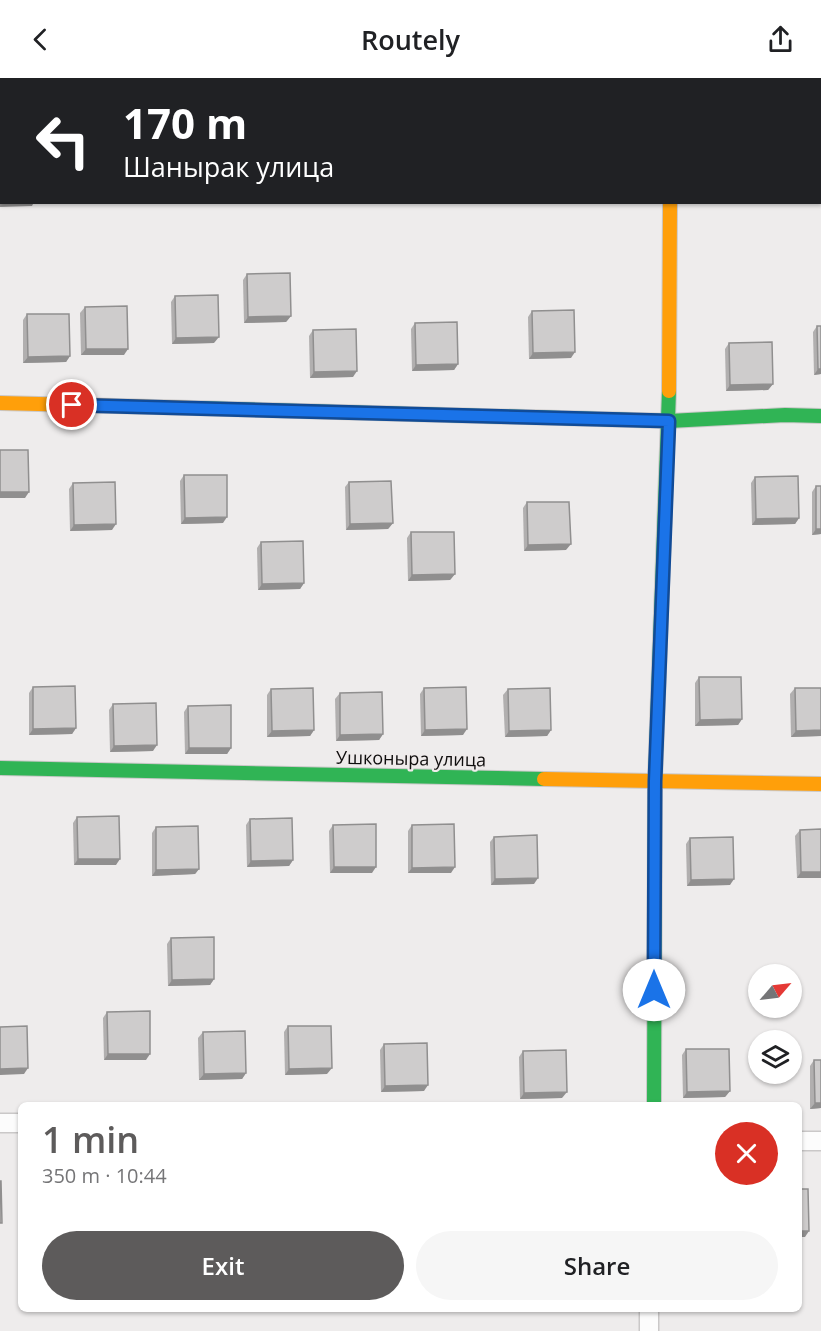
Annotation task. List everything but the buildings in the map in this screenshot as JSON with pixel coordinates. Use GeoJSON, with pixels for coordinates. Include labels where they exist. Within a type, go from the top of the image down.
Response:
{"type":"FeatureCollection","features":[{"type":"Feature","properties":{"kind":"street"},"geometry":{"type":"LineString","coordinates":[[654,1102],[655,781],[669,421],[670,204]]}},
{"type":"Feature","properties":{"kind":"street"},"geometry":{"type":"LineString","coordinates":[[0,403],[669,421],[785,415],[821,416]]}},
{"type":"Feature","properties":{"kind":"street","name":"Ушконыра улица"},"geometry":{"type":"LineString","coordinates":[[0,768],[821,784]]}},
{"type":"Feature","properties":{"kind":"street"},"geometry":{"type":"LineString","coordinates":[[0,1123],[18,1123]]}},
{"type":"Feature","properties":{"kind":"street"},"geometry":{"type":"LineString","coordinates":[[802,1141],[821,1141]]}},
{"type":"Feature","properties":{"kind":"street"},"geometry":{"type":"LineString","coordinates":[[649,1312],[649,1331]]}},
{"type":"Feature","properties":{"kind":"traffic: fast"},"geometry":{"type":"LineString","coordinates":[[654,1102],[655,781],[669,391]]}},
{"type":"Feature","properties":{"kind":"traffic: fast"},"geometry":{"type":"LineString","coordinates":[[193,408],[669,421],[785,415],[821,416]]}},
{"type":"Feature","properties":{"kind":"traffic: fast"},"geometry":{"type":"LineString","coordinates":[[0,768],[544,779]]}},
{"type":"Feature","properties":{"kind":"traffic: slow"},"geometry":{"type":"LineString","coordinates":[[669,391],[670,204]]}},
{"type":"Feature","properties":{"kind":"traffic: slow"},"geometry":{"type":"LineString","coordinates":[[0,403],[193,408]]}},
{"type":"Feature","properties":{"kind":"traffic: slow"},"geometry":{"type":"LineString","coordinates":[[544,779],[821,784]]}},
{"type":"Feature","properties":{"kind":"route"},"geometry":{"type":"LineString","coordinates":[[72,405],[669,421],[655,781],[654,990]]}}]}
